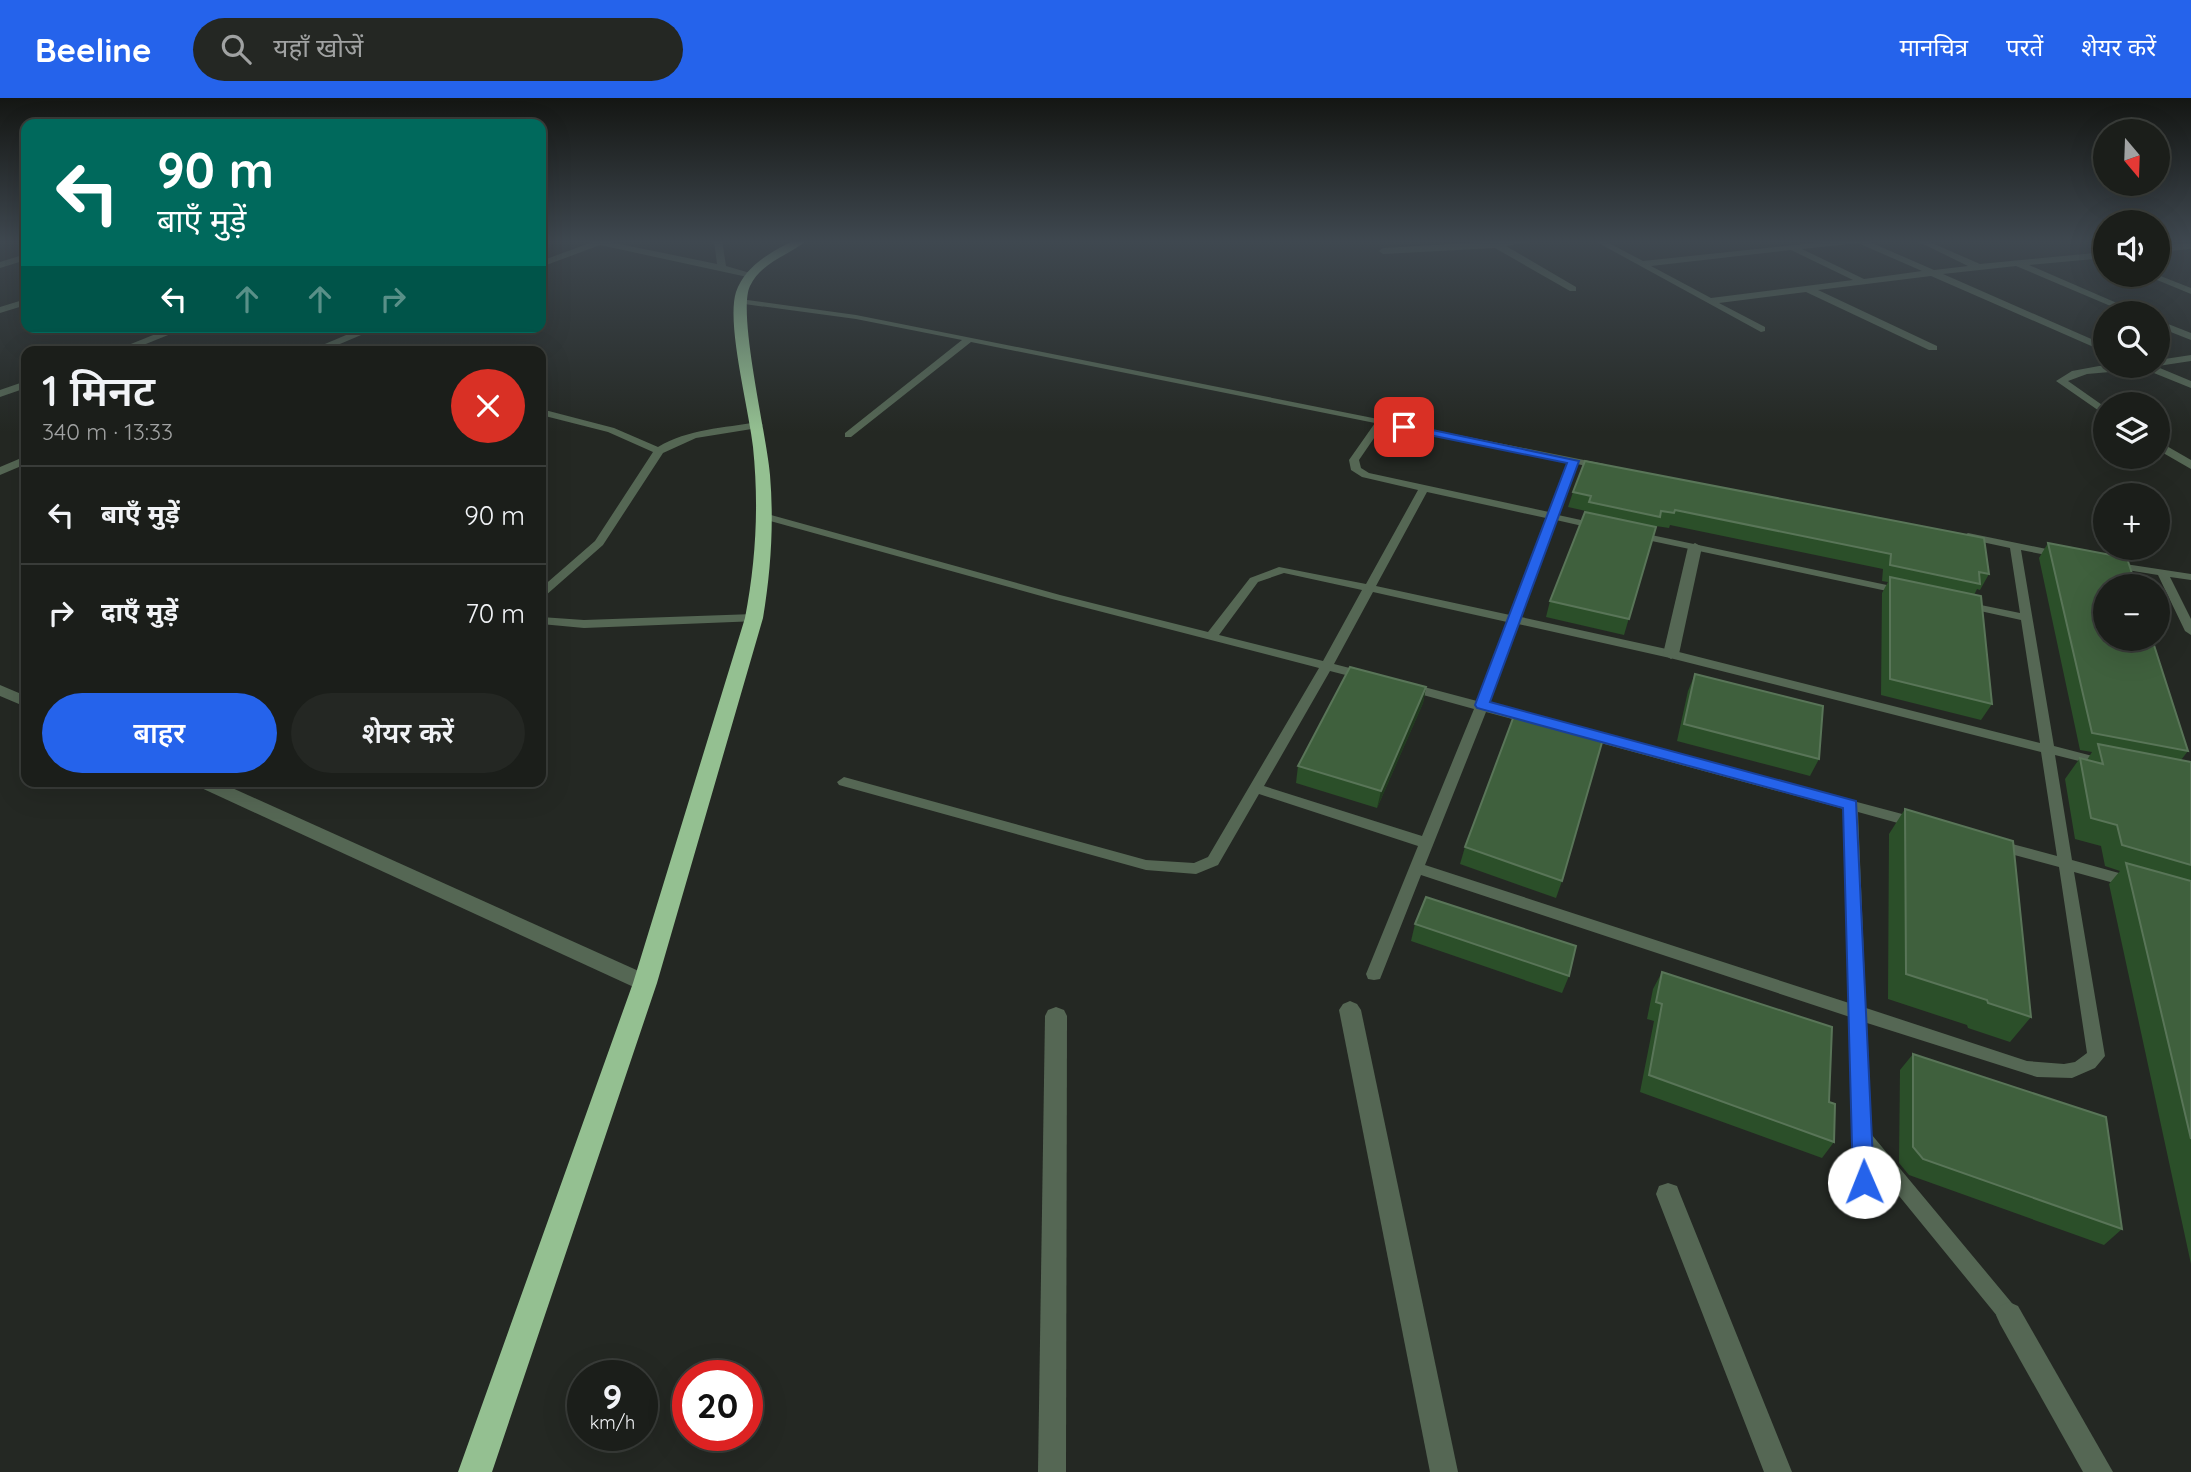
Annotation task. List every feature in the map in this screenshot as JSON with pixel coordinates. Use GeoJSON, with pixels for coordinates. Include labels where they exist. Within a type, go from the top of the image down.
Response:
{"type":"FeatureCollection","features":[{"type":"Feature","properties":{"kind":"highway"},"geometry":{"type":"LineString","coordinates":[[475,1472],[645,983],[754,618],[765,563],[766,517],[758,425],[740,304]]}},
{"type":"Feature","properties":{"kind":"street"},"geometry":{"type":"LineString","coordinates":[[0,310],[19,304]]}},
{"type":"Feature","properties":{"kind":"street"},"geometry":{"type":"LineString","coordinates":[[1715,304],[1761,330]]}},
{"type":"Feature","properties":{"kind":"street"},"geometry":{"type":"LineString","coordinates":[[1839,304],[1933,348]]}},
{"type":"Feature","properties":{"kind":"street"},"geometry":{"type":"LineString","coordinates":[[2003,304],[2093,344]]}},
{"type":"Feature","properties":{"kind":"street"},"geometry":{"type":"LineString","coordinates":[[2170,328],[2191,337]]}},
{"type":"Feature","properties":{"kind":"street"},"geometry":{"type":"LineString","coordinates":[[132,346],[167,333]]}},
{"type":"Feature","properties":{"kind":"street"},"geometry":{"type":"LineString","coordinates":[[326,346],[360,333]]}},
{"type":"Feature","properties":{"kind":"street"},"geometry":{"type":"LineString","coordinates":[[2170,361],[2191,358]]}},
{"type":"Feature","properties":{"kind":"street"},"geometry":{"type":"LineString","coordinates":[[2093,371],[2066,376],[2062,381],[2093,403]]}},
{"type":"Feature","properties":{"kind":"street"},"geometry":{"type":"LineString","coordinates":[[2170,377],[2191,385]]}},
{"type":"Feature","properties":{"kind":"street"},"geometry":{"type":"LineString","coordinates":[[0,394],[21,386]]}},
{"type":"Feature","properties":{"kind":"street"},"geometry":{"type":"LineString","coordinates":[[2170,448],[2191,449]]}},
{"type":"Feature","properties":{"kind":"street"},"geometry":{"type":"LineString","coordinates":[[2170,452],[2191,465]]}},
{"type":"Feature","properties":{"kind":"street"},"geometry":{"type":"LineString","coordinates":[[0,471],[21,462]]}},
{"type":"Feature","properties":{"kind":"street"},"geometry":{"type":"LineString","coordinates":[[1671,653],[1695,547]]}},
{"type":"Feature","properties":{"kind":"street"},"geometry":{"type":"LineString","coordinates":[[0,690],[21,700]]}},
{"type":"Feature","properties":{"kind":"street"},"geometry":{"type":"LineString","coordinates":[[214,787],[645,983]]}},
{"type":"Feature","properties":{"kind":"street"},"geometry":{"type":"LineString","coordinates":[[1350,1010],[1444,1472]]}},
{"type":"Feature","properties":{"kind":"street"},"geometry":{"type":"LineString","coordinates":[[1052,1472],[1056,1016]]}},
{"type":"Feature","properties":{"kind":"street"},"geometry":{"type":"LineString","coordinates":[[1668,1194],[1778,1472]]}},
{"type":"Feature","properties":{"kind":"street"},"geometry":{"type":"LineString","coordinates":[[2009,1315],[2099,1472]]}},
{"type":"Feature","properties":{"kind":"lane"},"geometry":{"type":"LineString","coordinates":[[763,304],[856,317],[1614,468]]}},
{"type":"Feature","properties":{"kind":"lane"},"geometry":{"type":"LineString","coordinates":[[848,435],[969,339]]}},
{"type":"Feature","properties":{"kind":"lane"},"geometry":{"type":"LineString","coordinates":[[546,413],[611,430],[659,452]]}},
{"type":"Feature","properties":{"kind":"lane"},"geometry":{"type":"LineString","coordinates":[[1380,422],[1354,460],[1356,470],[1423,489],[1617,531]]}},
{"type":"Feature","properties":{"kind":"lane"},"geometry":{"type":"LineString","coordinates":[[546,590],[599,542],[659,452],[671,442],[758,425]]}},
{"type":"Feature","properties":{"kind":"lane"},"geometry":{"type":"LineString","coordinates":[[1374,974],[1482,705],[1573,461]]}},
{"type":"Feature","properties":{"kind":"lane"},"geometry":{"type":"LineString","coordinates":[[844,782],[1146,865],[1196,869],[1213,861],[1326,667],[1423,489]]}},
{"type":"Feature","properties":{"kind":"lane"},"geometry":{"type":"LineString","coordinates":[[766,517],[1211,637],[1482,705],[1931,827]]}},
{"type":"Feature","properties":{"kind":"lane"},"geometry":{"type":"LineString","coordinates":[[1630,533],[1920,595]]}},
{"type":"Feature","properties":{"kind":"lane"},"geometry":{"type":"LineString","coordinates":[[1961,535],[2068,556]]}},
{"type":"Feature","properties":{"kind":"lane"},"geometry":{"type":"LineString","coordinates":[[1416,868],[2027,1068],[2063,1074],[2086,1067],[2096,1056],[2045,749],[2015,545]]}},
{"type":"Feature","properties":{"kind":"lane"},"geometry":{"type":"LineString","coordinates":[[2094,561],[2163,574]]}},
{"type":"Feature","properties":{"kind":"lane"},"geometry":{"type":"LineString","coordinates":[[1211,637],[1254,580],[1283,569],[1370,586],[1513,621],[1671,653],[2114,765]]}},
{"type":"Feature","properties":{"kind":"lane"},"geometry":{"type":"LineString","coordinates":[[2170,575],[2191,577]]}},
{"type":"Feature","properties":{"kind":"lane"},"geometry":{"type":"LineString","coordinates":[[2170,588],[2191,631]]}},
{"type":"Feature","properties":{"kind":"lane"},"geometry":{"type":"LineString","coordinates":[[1960,604],[2026,618]]}},
{"type":"Feature","properties":{"kind":"lane"},"geometry":{"type":"LineString","coordinates":[[546,621],[584,624],[754,618]]}},
{"type":"Feature","properties":{"kind":"lane"},"geometry":{"type":"LineString","coordinates":[[1256,788],[1426,843]]}},
{"type":"Feature","properties":{"kind":"lane"},"geometry":{"type":"LineString","coordinates":[[1851,805],[1864,1182]]}},
{"type":"Feature","properties":{"kind":"lane"},"geometry":{"type":"LineString","coordinates":[[1985,842],[2141,884]]}},
{"type":"Feature","properties":{"kind":"lane"},"geometry":{"type":"LineString","coordinates":[[1863,1136],[1865,1143],[2009,1315]]}},
{"type":"Feature","properties":{"kind":"building"},"geometry":{"type":"Polygon","coordinates":[[[1585,461],[1984,538],[1989,574],[1979,572],[1980,584],[1890,565],[1891,554],[1675,510],[1674,513],[1661,511],[1660,517],[1589,502],[1591,496],[1573,492],[1585,461]]]}},
{"type":"Feature","properties":{"kind":"building"},"geometry":{"type":"Polygon","coordinates":[[[1585,512],[1656,527],[1629,619],[1550,601],[1585,512]]]}},
{"type":"Feature","properties":{"kind":"building"},"geometry":{"type":"Polygon","coordinates":[[[2048,543],[2093,552],[2093,560],[2128,560],[2132,574],[2093,574],[2093,651],[2156,651],[2188,751],[2092,733],[2048,543]]]}},
{"type":"Feature","properties":{"kind":"building"},"geometry":{"type":"Polygon","coordinates":[[[1890,577],[1981,596],[1992,704],[1890,679],[1890,577]]]}},
{"type":"Feature","properties":{"kind":"building"},"geometry":{"type":"Polygon","coordinates":[[[1350,667],[1426,687],[1381,791],[1298,766],[1350,667]]]}},
{"type":"Feature","properties":{"kind":"building"},"geometry":{"type":"Polygon","coordinates":[[[1695,674],[1823,706],[1819,759],[1684,724],[1695,674]]]}},
{"type":"Feature","properties":{"kind":"building"},"geometry":{"type":"Polygon","coordinates":[[[1515,713],[1603,739],[1562,881],[1465,847],[1515,713]]]}},
{"type":"Feature","properties":{"kind":"building"},"geometry":{"type":"Polygon","coordinates":[[[2098,744],[2191,762],[2191,865],[2122,845],[2117,825],[2091,818],[2080,758],[2103,764],[2098,744]]]}},
{"type":"Feature","properties":{"kind":"building"},"geometry":{"type":"Polygon","coordinates":[[[1905,809],[2013,841],[2031,1017],[1906,974],[1905,809]]]}},
{"type":"Feature","properties":{"kind":"building"},"geometry":{"type":"Polygon","coordinates":[[[2126,863],[2191,881],[2191,1139],[2126,863]]]}},
{"type":"Feature","properties":{"kind":"building"},"geometry":{"type":"Polygon","coordinates":[[[1426,897],[1576,946],[1569,976],[1415,924],[1426,897]]]}},
{"type":"Feature","properties":{"kind":"building"},"geometry":{"type":"Polygon","coordinates":[[[1662,972],[1832,1027],[1829,1102],[1835,1104],[1834,1142],[1649,1075],[1662,1004],[1656,1002],[1662,972]]]}},
{"type":"Feature","properties":{"kind":"building"},"geometry":{"type":"Polygon","coordinates":[[[1913,1054],[2106,1117],[2122,1229],[1923,1159],[1913,1147],[1913,1054]]]}},
{"type":"Feature","properties":{"kind":"route"},"geometry":{"type":"LineString","coordinates":[[1404,427],[1573,461],[1482,705],[1851,805],[1864,1182]]}}]}
